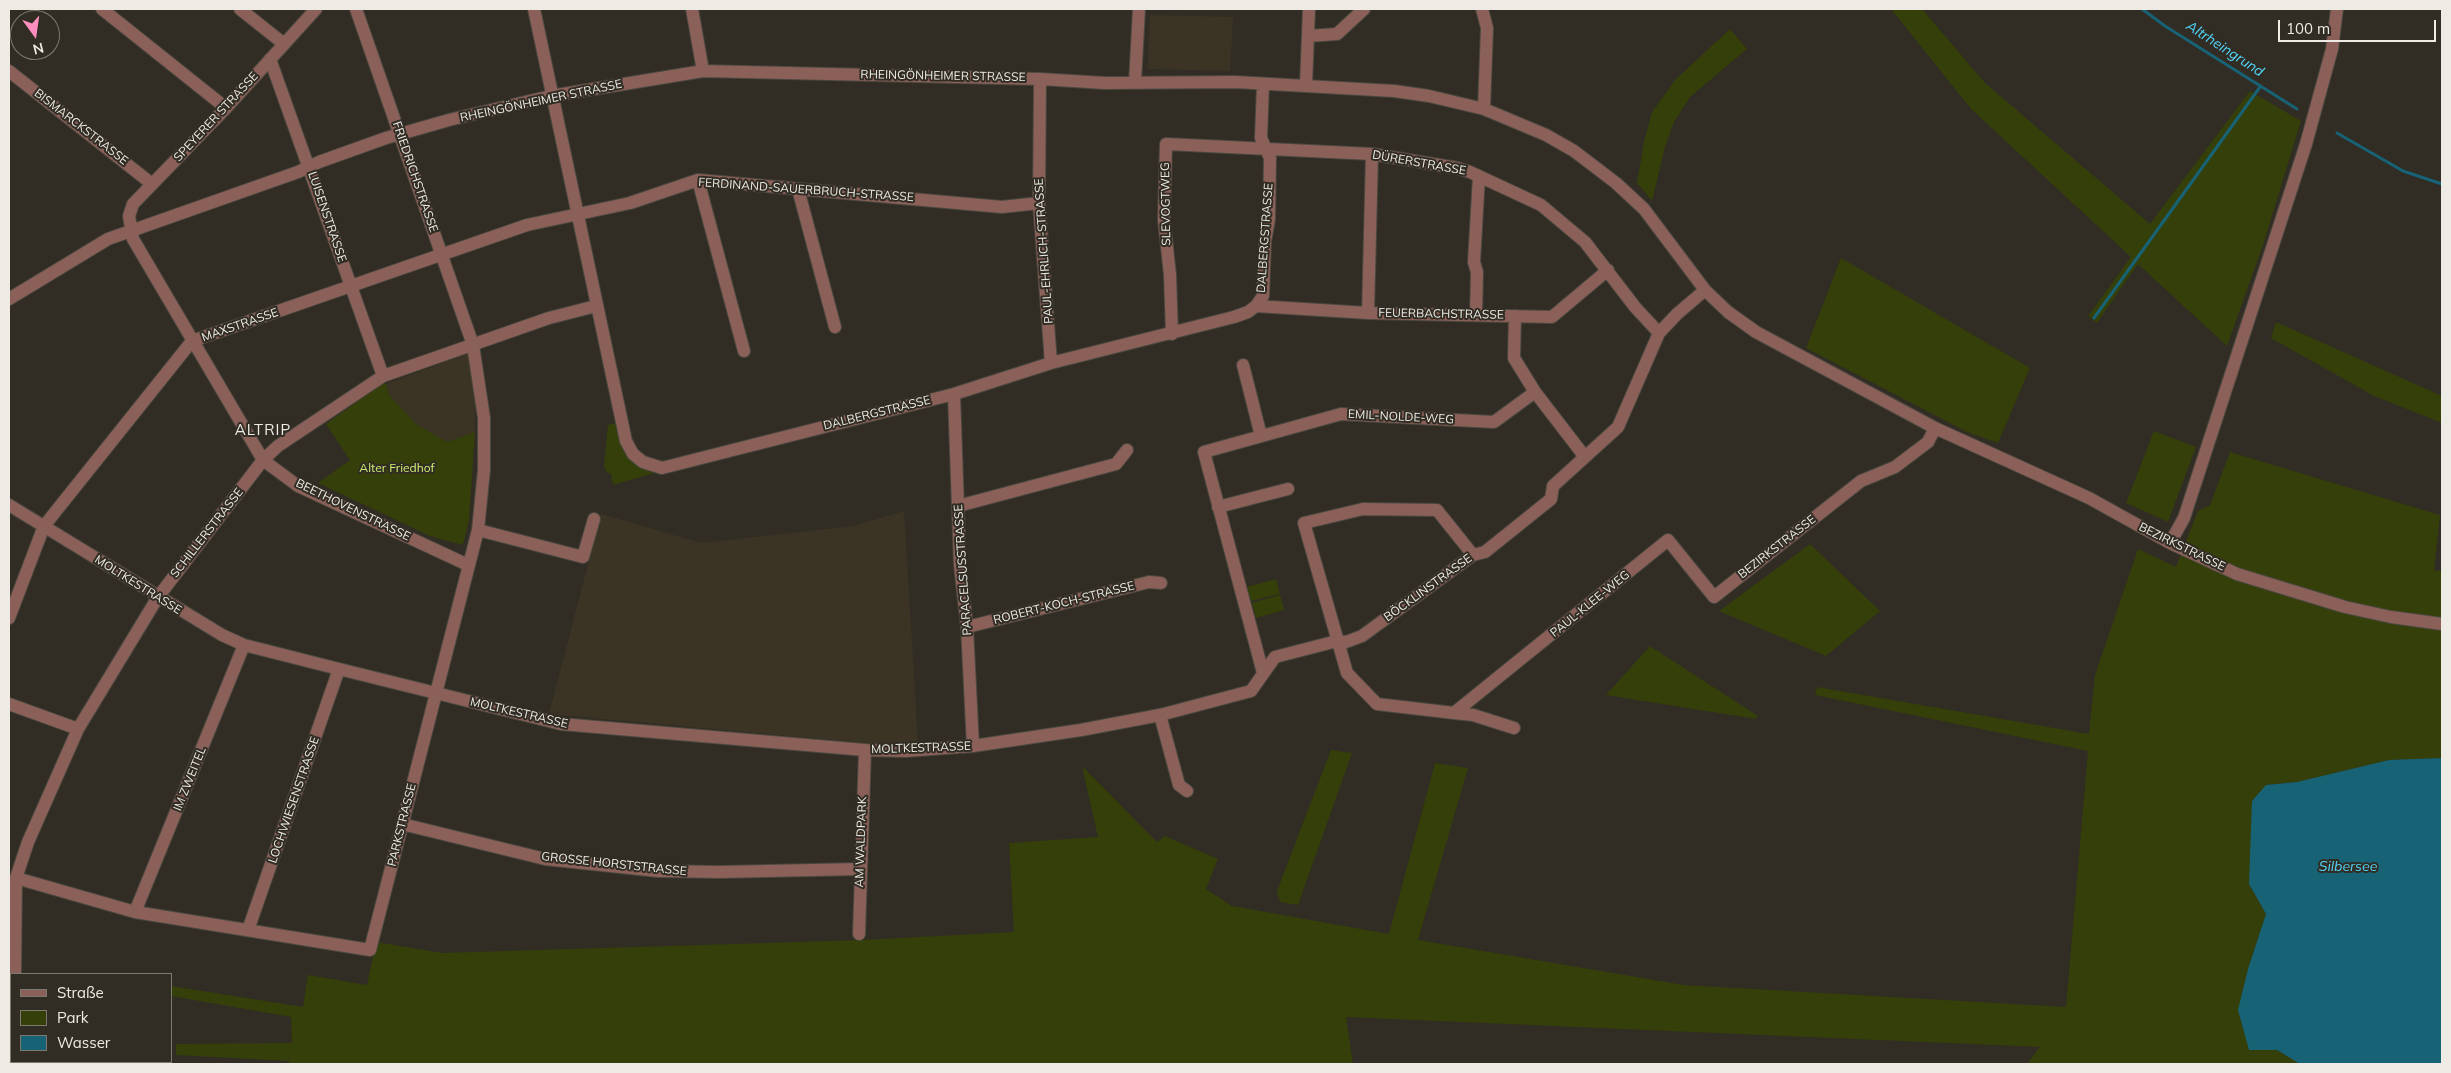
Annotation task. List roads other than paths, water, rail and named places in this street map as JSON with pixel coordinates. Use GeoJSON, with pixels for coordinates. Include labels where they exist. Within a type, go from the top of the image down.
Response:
{"type":"FeatureCollection","features":[{"type":"Feature","properties":{"kind":"street"},"geometry":{"type":"LineString","coordinates":[[102,9],[226,108]]}},
{"type":"Feature","properties":{"kind":"street"},"geometry":{"type":"LineString","coordinates":[[240,9],[284,44]]}},
{"type":"Feature","properties":{"kind":"street","name":"SPEYERER STRASSE"},"geometry":{"type":"LineString","coordinates":[[131,230],[129,216],[133,204],[226,108],[316,9]]}},
{"type":"Feature","properties":{"kind":"street","name":"FRIEDRICHSTRASSE"},"geometry":{"type":"LineString","coordinates":[[356,9],[473,345]]}},
{"type":"Feature","properties":{"kind":"street","name":"DALBERGSTRASSE"},"geometry":{"type":"LineString","coordinates":[[534,9],[626,441],[633,454],[643,462],[662,468],[954,394],[1051,363],[1234,317],[1256,306],[1263,296],[1265,242],[1269,219],[1270,158],[1261,138],[1263,84]]}},
{"type":"Feature","properties":{"kind":"street"},"geometry":{"type":"LineString","coordinates":[[692,9],[703,71]]}},
{"type":"Feature","properties":{"kind":"street"},"geometry":{"type":"LineString","coordinates":[[1136,82],[1139,9]]}},
{"type":"Feature","properties":{"kind":"street"},"geometry":{"type":"LineString","coordinates":[[1306,85],[1309,9]]}},
{"type":"Feature","properties":{"kind":"street"},"geometry":{"type":"LineString","coordinates":[[1308,36],[1337,34],[1364,9]]}},
{"type":"Feature","properties":{"kind":"street"},"geometry":{"type":"LineString","coordinates":[[1482,9],[1487,28],[1484,109]]}},
{"type":"Feature","properties":{"kind":"street"},"geometry":{"type":"LineString","coordinates":[[2170,543],[2184,518],[2306,144],[2332,49],[2337,9]]}},
{"type":"Feature","properties":{"kind":"street","name":"LUISENSTRASSE"},"geometry":{"type":"LineString","coordinates":[[270,59],[383,376]]}},
{"type":"Feature","properties":{"kind":"street","name":"BISMARCKSTRASSE"},"geometry":{"type":"LineString","coordinates":[[9,71],[152,184]]}},
{"type":"Feature","properties":{"kind":"street","name":"RHEINGÖNHEIMER STRASSE"},"geometry":{"type":"LineString","coordinates":[[9,299],[88,250],[131,230],[386,138],[449,120],[551,96],[703,71],[1040,79],[1105,83],[1306,85],[1394,91],[1429,96],[1484,109],[1546,135],[1574,151],[1616,183],[1644,209],[1705,290]]}},
{"type":"Feature","properties":{"kind":"street","name":"PAUL-EHRLICH-STRASSE"},"geometry":{"type":"LineString","coordinates":[[1040,79],[1039,203],[1051,363]]}},
{"type":"Feature","properties":{"kind":"street","name":"SLEVOGTWEG"},"geometry":{"type":"LineString","coordinates":[[1172,334],[1170,275],[1164,220],[1166,144],[1266,147]]}},
{"type":"Feature","properties":{"kind":"street","name":"DÜRERSTRASSE"},"geometry":{"type":"LineString","coordinates":[[1266,147],[1372,154],[1457,168],[1479,176],[1541,205],[1585,242],[1635,307],[1659,333]]}},
{"type":"Feature","properties":{"kind":"street"},"geometry":{"type":"LineString","coordinates":[[1368,313],[1372,154]]}},
{"type":"Feature","properties":{"kind":"street"},"geometry":{"type":"LineString","coordinates":[[1476,315],[1477,272],[1474,262],[1479,176]]}},
{"type":"Feature","properties":{"kind":"street"},"geometry":{"type":"LineString","coordinates":[[698,180],[744,351]]}},
{"type":"Feature","properties":{"kind":"street","name":"FERDINAND-SAUERBRUCH-STRASSE"},"geometry":{"type":"LineString","coordinates":[[577,215],[630,203],[698,180],[1002,207],[1039,203]]}},
{"type":"Feature","properties":{"kind":"street"},"geometry":{"type":"LineString","coordinates":[[798,188],[835,327]]}},
{"type":"Feature","properties":{"kind":"street","name":"MAXSTRASSE"},"geometry":{"type":"LineString","coordinates":[[9,618],[44,526],[192,341],[527,225],[577,215]]}},
{"type":"Feature","properties":{"kind":"street","name":"BEETHOVENSTRASSE"},"geometry":{"type":"LineString","coordinates":[[131,230],[134,239],[192,341],[263,460],[298,486],[468,565]]}},
{"type":"Feature","properties":{"kind":"street","name":"FEUERBACHSTRASSE"},"geometry":{"type":"LineString","coordinates":[[1256,306],[1368,313],[1552,317],[1608,270]]}},
{"type":"Feature","properties":{"kind":"street","name":"BEZIRKSTRASSE"},"geometry":{"type":"LineString","coordinates":[[1705,290],[1728,312],[1756,332],[1935,428],[2089,498],[2170,543],[2237,574],[2296,593],[2391,617],[2442,624]]}},
{"type":"Feature","properties":{"kind":"street","name":"BÖCKLINSTRASSE"},"geometry":{"type":"LineString","coordinates":[[1160,715],[1251,691],[1274,657],[1337,641],[1346,642],[1362,636],[1473,554],[1485,552],[1551,499],[1554,486],[1618,427],[1659,333],[1677,314],[1705,290]]}},
{"type":"Feature","properties":{"kind":"street","name":"SCHILLERSTRASSE"},"geometry":{"type":"LineString","coordinates":[[15,973],[12,892],[28,842],[78,729],[158,597],[263,460],[278,446],[383,376],[550,318],[596,306]]}},
{"type":"Feature","properties":{"kind":"street"},"geometry":{"type":"LineString","coordinates":[[1515,316],[1514,358],[1535,392],[1586,458]]}},
{"type":"Feature","properties":{"kind":"street","name":"PARKSTRASSE"},"geometry":{"type":"LineString","coordinates":[[16,878],[135,912],[370,950],[478,530],[484,470],[484,418],[473,345]]}},
{"type":"Feature","properties":{"kind":"street"},"geometry":{"type":"LineString","coordinates":[[1243,365],[1261,436]]}},
{"type":"Feature","properties":{"kind":"street","name":"EMIL-NOLDE-WEG"},"geometry":{"type":"LineString","coordinates":[[1263,673],[1204,452],[1341,414],[1494,422],[1535,392]]}},
{"type":"Feature","properties":{"kind":"street","name":"PARACELSUSSTRASSE"},"geometry":{"type":"LineString","coordinates":[[954,394],[960,565],[967,628],[973,746]]}},
{"type":"Feature","properties":{"kind":"street","name":"BEZIRKSTRASSE"},"geometry":{"type":"LineString","coordinates":[[1714,597],[1861,481],[1895,467],[1928,442],[1935,428]]}},
{"type":"Feature","properties":{"kind":"street"},"geometry":{"type":"LineString","coordinates":[[958,506],[1116,464],[1128,450]]}},
{"type":"Feature","properties":{"kind":"street"},"geometry":{"type":"LineString","coordinates":[[1218,507],[1288,489]]}},
{"type":"Feature","properties":{"kind":"street","name":"MOLTKESTRASSE"},"geometry":{"type":"LineString","coordinates":[[9,505],[158,597],[222,635],[244,645],[561,724],[864,750],[905,751],[973,746],[1081,730],[1160,715]]}},
{"type":"Feature","properties":{"kind":"street"},"geometry":{"type":"LineString","coordinates":[[1473,554],[1437,510],[1363,509],[1304,523],[1347,673],[1377,704],[1473,715],[1514,728]]}},
{"type":"Feature","properties":{"kind":"street"},"geometry":{"type":"LineString","coordinates":[[478,530],[583,556],[594,518]]}},
{"type":"Feature","properties":{"kind":"street","name":"PAUL-KLEE-WEG"},"geometry":{"type":"LineString","coordinates":[[1454,713],[1668,540],[1714,597]]}},
{"type":"Feature","properties":{"kind":"street","name":"ROBERT-KOCH-STRASSE"},"geometry":{"type":"LineString","coordinates":[[967,628],[1149,582],[1161,583]]}},
{"type":"Feature","properties":{"kind":"street","name":"IM ZWEITEL"},"geometry":{"type":"LineString","coordinates":[[135,912],[244,645]]}},
{"type":"Feature","properties":{"kind":"street","name":"LOCHWIESENSTRASSE"},"geometry":{"type":"LineString","coordinates":[[248,930],[339,669]]}},
{"type":"Feature","properties":{"kind":"street"},"geometry":{"type":"LineString","coordinates":[[9,704],[78,729]]}},
{"type":"Feature","properties":{"kind":"street"},"geometry":{"type":"LineString","coordinates":[[1160,715],[1179,785],[1187,791]]}},
{"type":"Feature","properties":{"kind":"street","name":"AM WALDPARK"},"geometry":{"type":"LineString","coordinates":[[859,934],[864,750]]}},
{"type":"Feature","properties":{"kind":"street","name":"GROSSE HORSTSTRASSE"},"geometry":{"type":"LineString","coordinates":[[402,824],[545,859],[658,871],[720,872],[860,869]]}},
{"type":"Feature","properties":{"kind":"water","name":"Silbersee"},"geometry":{"type":"Polygon","coordinates":[[[2442,758],[2442,1064],[2300,1064],[2277,1050],[2249,1050],[2238,1010],[2248,969],[2266,914],[2249,884],[2252,801],[2266,785],[2297,782],[2389,760],[2442,758]]]}},
{"type":"Feature","properties":{"kind":"waterway","name":"Altrheingrund"},"geometry":{"type":"LineString","coordinates":[[2142,9],[2165,26],[2297,109]]}},
{"type":"Feature","properties":{"kind":"waterway"},"geometry":{"type":"LineString","coordinates":[[2094,318],[2260,87]]}},
{"type":"Feature","properties":{"kind":"waterway","name":"Altrheingrund"},"geometry":{"type":"LineString","coordinates":[[2337,133],[2403,171],[2442,184]]}},
{"type":"Feature","properties":{"kind":"district","name":"ALTRIP"},"geometry":{"type":"Point","coordinates":[263,430]}},
{"type":"Feature","properties":{"kind":"park label","name":"Alter Friedhof"},"geometry":{"type":"Point","coordinates":[397,468]}}]}
